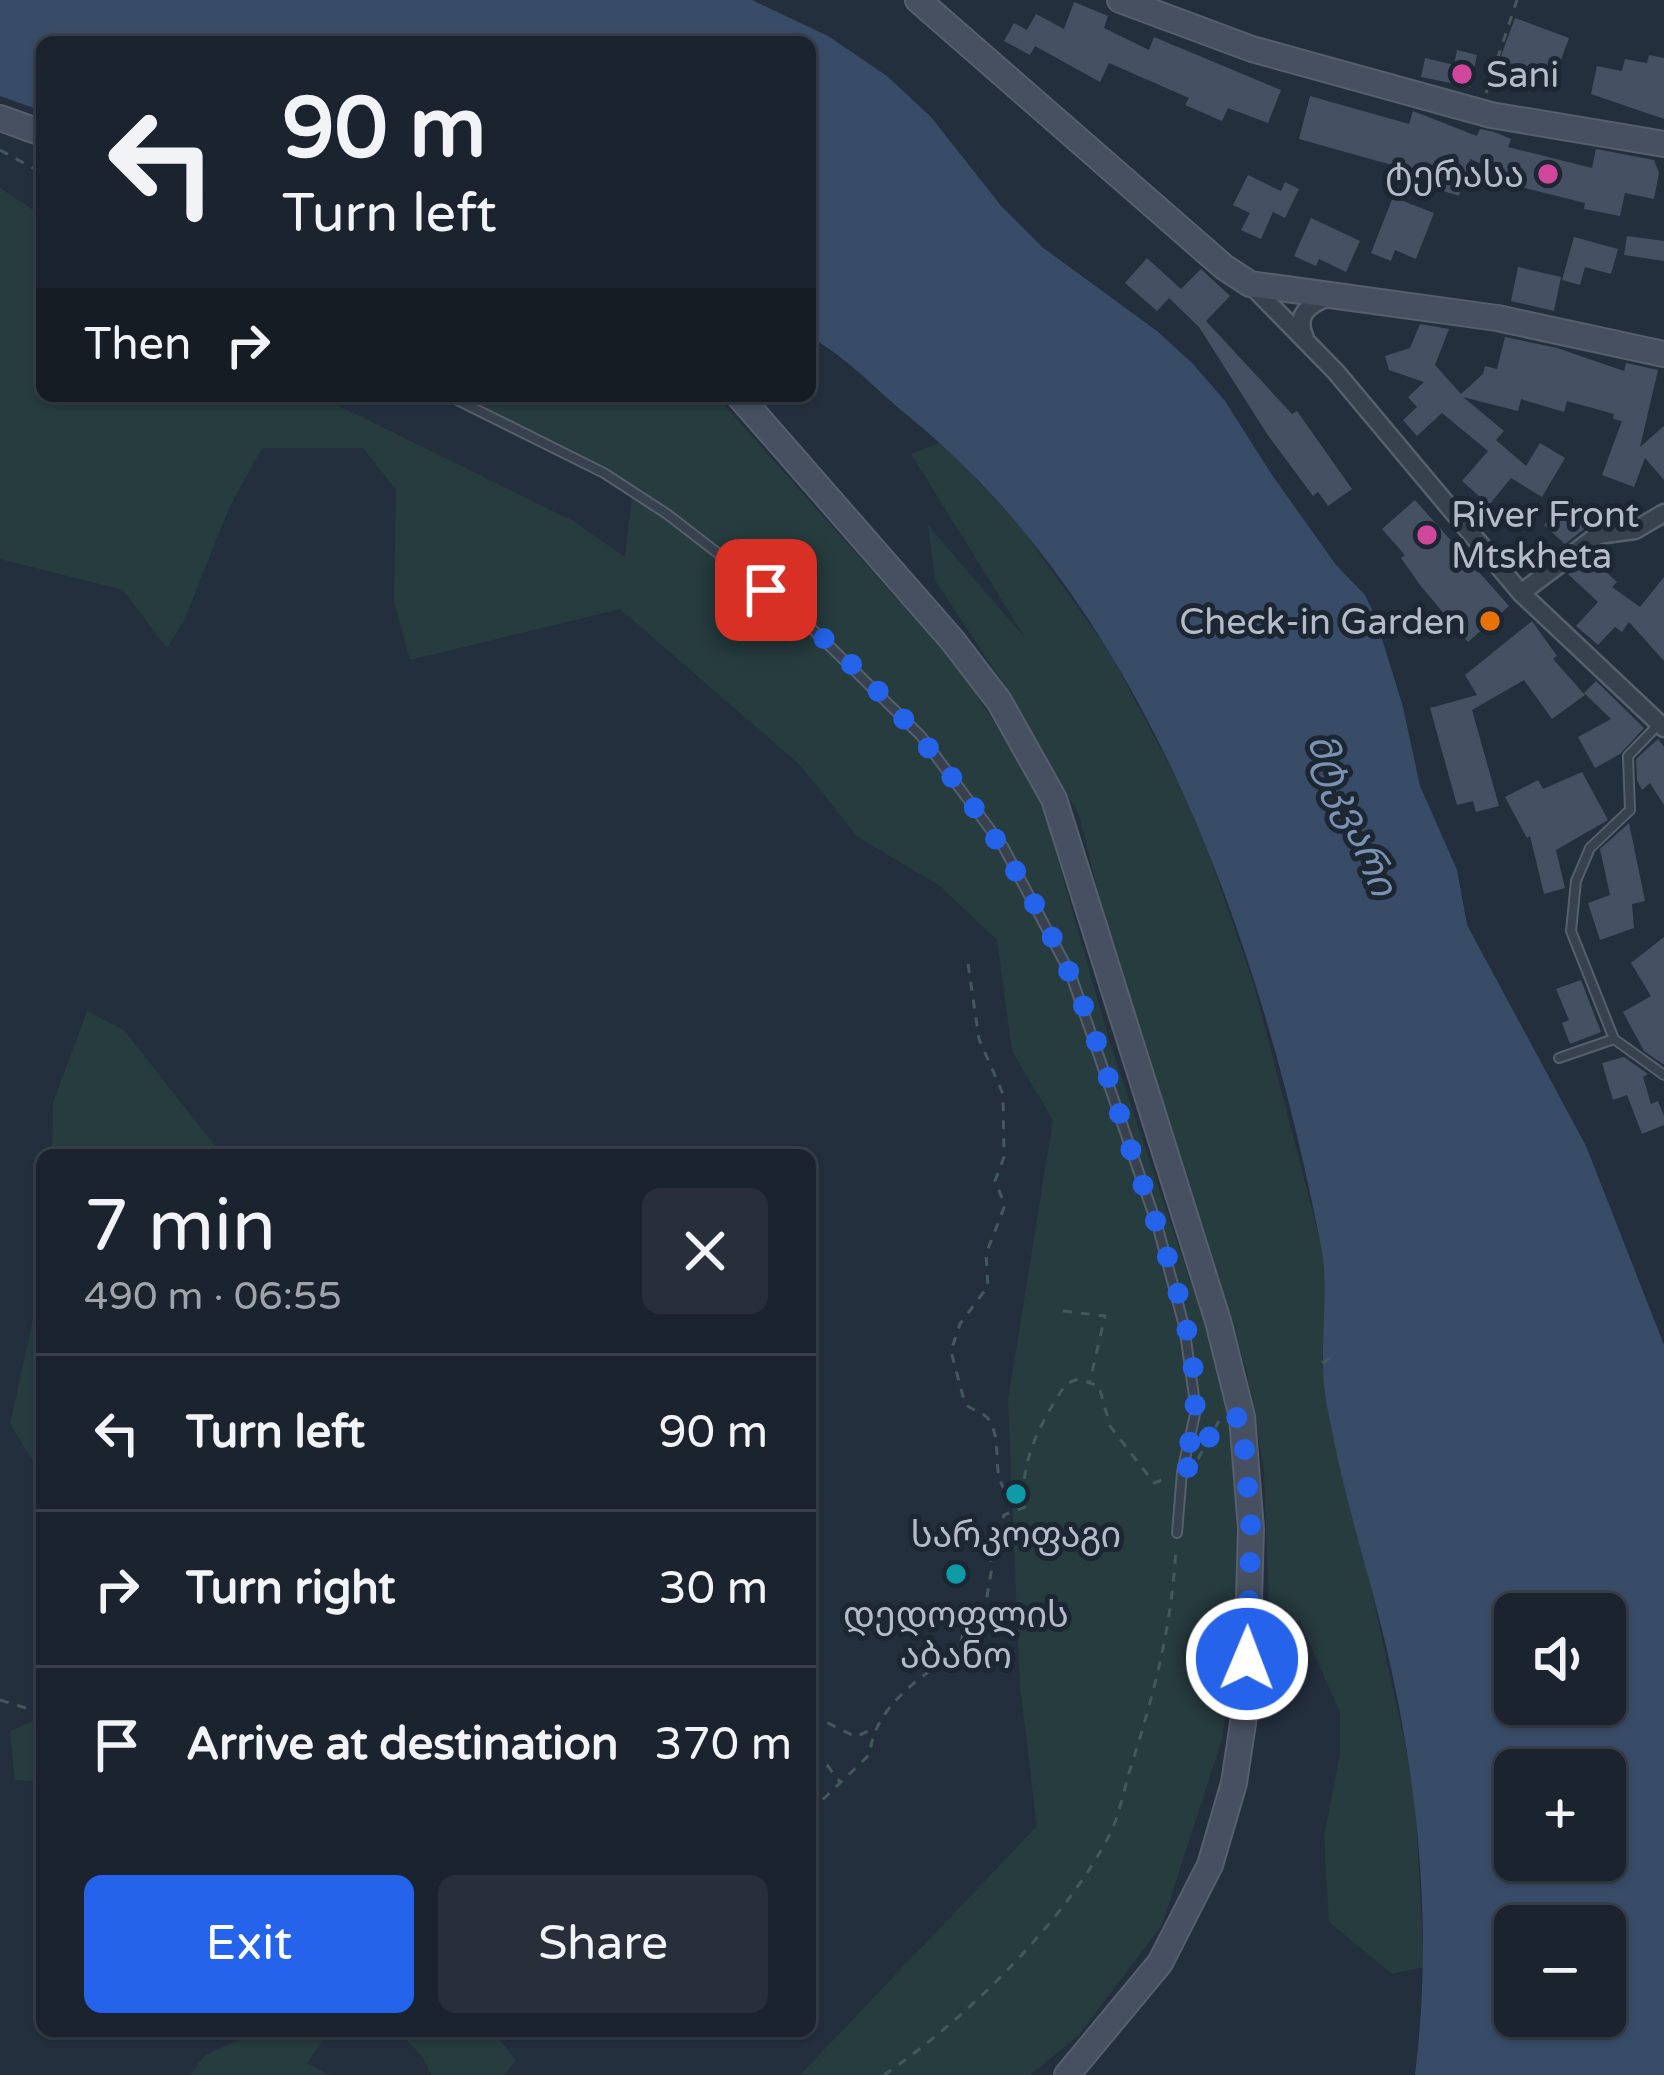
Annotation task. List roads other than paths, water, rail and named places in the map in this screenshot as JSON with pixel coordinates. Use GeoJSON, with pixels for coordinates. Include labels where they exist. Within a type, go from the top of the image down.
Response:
{"type":"FeatureCollection","features":[{"type":"Feature","properties":{"kind":"main road"},"geometry":{"type":"LineString","coordinates":[[918,0],[1224,267],[1250,284],[1497,318],[1664,354]]}},
{"type":"Feature","properties":{"kind":"main road"},"geometry":{"type":"LineString","coordinates":[[1120,0],[1252,49],[1491,116],[1664,144]]}},
{"type":"Feature","properties":{"kind":"main road"},"geometry":{"type":"LineString","coordinates":[[0,118],[36,131]]}},
{"type":"Feature","properties":{"kind":"main road"},"geometry":{"type":"LineString","coordinates":[[744,402],[953,641],[999,701],[1054,799],[1218,1321],[1242,1417],[1251,1529],[1246,1703],[1234,1784],[1210,1865],[1160,1963],[1066,2075]]}},
{"type":"Feature","properties":{"kind":"street"},"geometry":{"type":"LineString","coordinates":[[1250,284],[1336,372],[1521,593],[1663,724]]}},
{"type":"Feature","properties":{"kind":"street"},"geometry":{"type":"LineString","coordinates":[[1305,339],[1301,330],[1304,310],[1332,295]]}},
{"type":"Feature","properties":{"kind":"street"},"geometry":{"type":"LineString","coordinates":[[1521,593],[1598,536],[1635,530],[1664,513]]}},
{"type":"Feature","properties":{"kind":"lane"},"geometry":{"type":"LineString","coordinates":[[460,402],[604,472],[668,514],[798,615],[921,736],[1004,848],[1071,975],[1158,1228],[1184,1326],[1196,1410],[1182,1472],[1177,1533]]}},
{"type":"Feature","properties":{"kind":"lane"},"geometry":{"type":"LineString","coordinates":[[1663,724],[1628,756],[1630,810],[1590,848],[1576,881],[1571,931],[1615,1039],[1664,1075]]}},
{"type":"Feature","properties":{"kind":"lane"},"geometry":{"type":"LineString","coordinates":[[1559,1058],[1615,1039]]}},
{"type":"Feature","properties":{"kind":"water","name":"მტკვარი"},"geometry":{"type":"Polygon","coordinates":[[[0,0],[752,0],[828,36],[887,76],[931,117],[1002,207],[1042,247],[1157,331],[1225,401],[1336,565],[1365,595],[1375,616],[1403,707],[1420,786],[1457,870],[1467,925],[1586,1146],[1664,1345],[1664,2075],[1415,2075],[1422,1913],[1407,1752],[1386,1646],[1328,1413],[1323,1375],[1323,1257],[1264,1014],[1227,901],[1182,790],[1128,684],[1065,585],[992,495],[907,415],[816,341],[816,36],[36,36],[36,109],[0,96],[0,0]]]}},
{"type":"Feature","properties":{"kind":"place","name":"Sani"},"geometry":{"type":"Point","coordinates":[1462,74]}},
{"type":"Feature","properties":{"kind":"place","name":"ტერასა"},"geometry":{"type":"Point","coordinates":[1548,174]}},
{"type":"Feature","properties":{"kind":"place","name":"River Front Mtskheta"},"geometry":{"type":"Point","coordinates":[1427,535]}},
{"type":"Feature","properties":{"kind":"place","name":"Check-in Garden"},"geometry":{"type":"Point","coordinates":[1490,621]}},
{"type":"Feature","properties":{"kind":"place","name":"სარკოფაგი"},"geometry":{"type":"Point","coordinates":[1016,1494]}},
{"type":"Feature","properties":{"kind":"place","name":"დედოფლის აბანო"},"geometry":{"type":"Point","coordinates":[956,1574]}}]}
